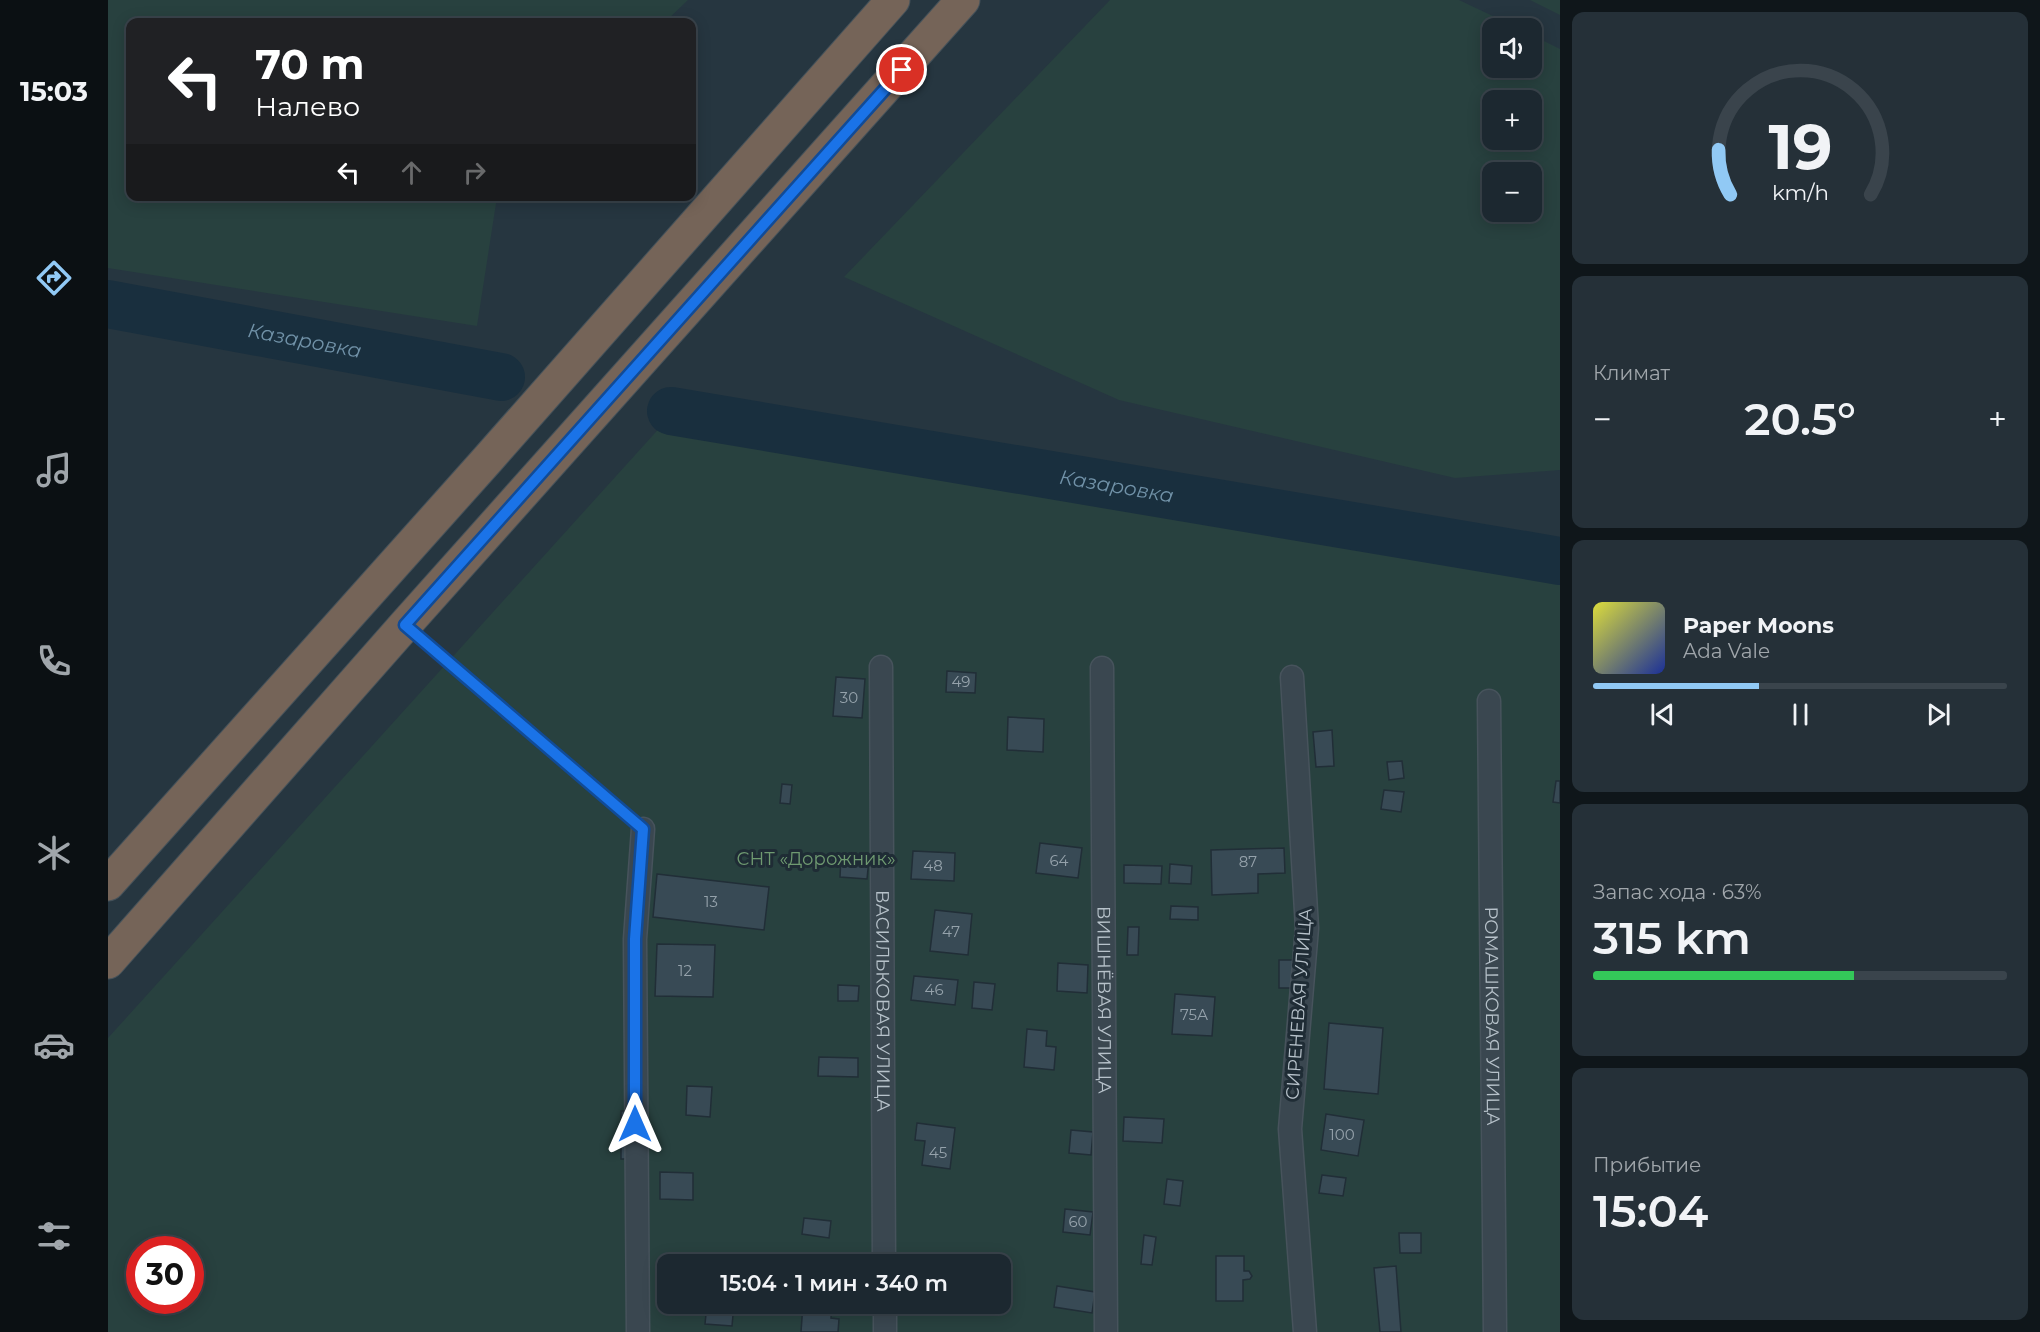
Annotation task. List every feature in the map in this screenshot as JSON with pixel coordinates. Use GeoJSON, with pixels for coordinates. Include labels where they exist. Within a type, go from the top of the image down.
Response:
{"type":"FeatureCollection","features":[{"type":"Feature","properties":{"kind":"highway"},"geometry":{"type":"LineString","coordinates":[[108,884],[520,424],[893,0]]}},
{"type":"Feature","properties":{"kind":"highway"},"geometry":{"type":"LineString","coordinates":[[108,962],[405,625],[963,0]]}},
{"type":"Feature","properties":{"kind":"street","name":"ВАСИЛЬКОВАЯ УЛИЦА"},"geometry":{"type":"LineString","coordinates":[[881,667],[884,1254]]}},
{"type":"Feature","properties":{"kind":"street","name":"ВИШНЁВАЯ УЛИЦА"},"geometry":{"type":"LineString","coordinates":[[1102,668],[1106,1332]]}},
{"type":"Feature","properties":{"kind":"street","name":"СИРЕНЕВАЯ УЛИЦА"},"geometry":{"type":"LineString","coordinates":[[1292,677],[1307,928],[1290,1129],[1305,1332]]}},
{"type":"Feature","properties":{"kind":"street","name":"РОМАШКОВАЯ УЛИЦА"},"geometry":{"type":"LineString","coordinates":[[1490,701],[1495,1332]]}},
{"type":"Feature","properties":{"kind":"street"},"geometry":{"type":"LineString","coordinates":[[638,1332],[635,939],[643,829]]}},
{"type":"Feature","properties":{"kind":"street"},"geometry":{"type":"LineString","coordinates":[[885,1314],[885,1332]]}},
{"type":"Feature","properties":{"kind":"lane"},"geometry":{"type":"LineString","coordinates":[[405,625],[643,829]]}},
{"type":"Feature","properties":{"kind":"green space"},"geometry":{"type":"Polygon","coordinates":[[[108,0],[688,0],[669,18],[126,18],[126,201],[496,201],[477,326],[108,268],[108,0]]]}},
{"type":"Feature","properties":{"kind":"green space"},"geometry":{"type":"Polygon","coordinates":[[[1110,0],[1459,0],[1497,18],[1482,18],[1482,78],[1542,78],[1542,40],[1560,49],[1560,470],[1455,478],[1119,400],[844,277],[1110,0]]]}},
{"type":"Feature","properties":{"kind":"green space"},"geometry":{"type":"Polygon","coordinates":[[[1530,0],[1560,0],[1560,15],[1530,0]]]}},
{"type":"Feature","properties":{"kind":"green space","name":"СНТ «Дорожник»"},"geometry":{"type":"Polygon","coordinates":[[[664,423],[1560,572],[1560,1332],[108,1332],[108,1038],[664,423]]]}},
{"type":"Feature","properties":{"kind":"building"},"geometry":{"type":"Polygon","coordinates":[[[947,671],[976,673],[975,693],[946,692],[947,671]]]}},
{"type":"Feature","properties":{"kind":"building"},"geometry":{"type":"Polygon","coordinates":[[[836,677],[865,679],[862,718],[833,716],[836,677]]]}},
{"type":"Feature","properties":{"kind":"building"},"geometry":{"type":"Polygon","coordinates":[[[1008,717],[1044,719],[1043,752],[1007,750],[1008,717]]]}},
{"type":"Feature","properties":{"kind":"building"},"geometry":{"type":"Polygon","coordinates":[[[1332,730],[1334,766],[1316,767],[1313,732],[1332,730]]]}},
{"type":"Feature","properties":{"kind":"building"},"geometry":{"type":"Polygon","coordinates":[[[1402,761],[1404,778],[1389,780],[1387,762],[1402,761]]]}},
{"type":"Feature","properties":{"kind":"building"},"geometry":{"type":"Polygon","coordinates":[[[1556,781],[1560,781],[1560,803],[1553,802],[1556,781]]]}},
{"type":"Feature","properties":{"kind":"building"},"geometry":{"type":"Polygon","coordinates":[[[782,784],[792,785],[790,804],[780,803],[782,784]]]}},
{"type":"Feature","properties":{"kind":"building"},"geometry":{"type":"Polygon","coordinates":[[[1384,790],[1404,792],[1401,812],[1381,809],[1384,790]]]}},
{"type":"Feature","properties":{"kind":"building"},"geometry":{"type":"Polygon","coordinates":[[[1040,843],[1082,848],[1078,878],[1036,873],[1040,843]]]}},
{"type":"Feature","properties":{"kind":"building"},"geometry":{"type":"Polygon","coordinates":[[[1284,848],[1285,873],[1258,874],[1258,893],[1212,895],[1211,850],[1284,848]]]}},
{"type":"Feature","properties":{"kind":"building"},"geometry":{"type":"Polygon","coordinates":[[[913,851],[955,853],[954,881],[911,879],[913,851]]]}},
{"type":"Feature","properties":{"kind":"building"},"geometry":{"type":"Polygon","coordinates":[[[841,856],[869,859],[867,879],[840,877],[841,856]]]}},
{"type":"Feature","properties":{"kind":"building"},"geometry":{"type":"Polygon","coordinates":[[[1170,864],[1192,866],[1191,884],[1169,883],[1170,864]]]}},
{"type":"Feature","properties":{"kind":"building"},"geometry":{"type":"Polygon","coordinates":[[[1124,865],[1162,866],[1161,884],[1124,883],[1124,865]]]}},
{"type":"Feature","properties":{"kind":"building"},"geometry":{"type":"Polygon","coordinates":[[[657,874],[769,887],[764,930],[653,917],[657,874]]]}},
{"type":"Feature","properties":{"kind":"building"},"geometry":{"type":"Polygon","coordinates":[[[1171,906],[1198,907],[1198,920],[1170,919],[1171,906]]]}},
{"type":"Feature","properties":{"kind":"building"},"geometry":{"type":"Polygon","coordinates":[[[935,910],[972,914],[968,955],[930,951],[935,910]]]}},
{"type":"Feature","properties":{"kind":"building"},"geometry":{"type":"Polygon","coordinates":[[[1128,927],[1139,927],[1138,955],[1127,955],[1128,927]]]}},
{"type":"Feature","properties":{"kind":"building"},"geometry":{"type":"Polygon","coordinates":[[[657,944],[715,945],[713,997],[655,996],[657,944]]]}},
{"type":"Feature","properties":{"kind":"building"},"geometry":{"type":"Polygon","coordinates":[[[1279,960],[1293,960],[1293,988],[1279,988],[1279,960]]]}},
{"type":"Feature","properties":{"kind":"building"},"geometry":{"type":"Polygon","coordinates":[[[1058,963],[1088,965],[1087,993],[1057,991],[1058,963]]]}},
{"type":"Feature","properties":{"kind":"building"},"geometry":{"type":"Polygon","coordinates":[[[914,976],[958,980],[955,1005],[911,1000],[914,976]]]}},
{"type":"Feature","properties":{"kind":"building"},"geometry":{"type":"Polygon","coordinates":[[[974,982],[995,984],[992,1010],[972,1008],[974,982]]]}},
{"type":"Feature","properties":{"kind":"building"},"geometry":{"type":"Polygon","coordinates":[[[838,985],[859,986],[858,1001],[838,1001],[838,985]]]}},
{"type":"Feature","properties":{"kind":"building"},"geometry":{"type":"Polygon","coordinates":[[[1175,994],[1215,997],[1212,1036],[1172,1034],[1175,994]]]}},
{"type":"Feature","properties":{"kind":"building"},"geometry":{"type":"Polygon","coordinates":[[[1329,1023],[1383,1028],[1378,1094],[1324,1089],[1329,1023]]]}},
{"type":"Feature","properties":{"kind":"building"},"geometry":{"type":"Polygon","coordinates":[[[1027,1029],[1047,1031],[1046,1046],[1056,1047],[1054,1070],[1024,1067],[1027,1029]]]}},
{"type":"Feature","properties":{"kind":"building"},"geometry":{"type":"Polygon","coordinates":[[[819,1057],[858,1058],[858,1077],[818,1076],[819,1057]]]}},
{"type":"Feature","properties":{"kind":"building"},"geometry":{"type":"Polygon","coordinates":[[[687,1086],[712,1087],[710,1117],[686,1115],[687,1086]]]}},
{"type":"Feature","properties":{"kind":"building"},"geometry":{"type":"Polygon","coordinates":[[[621,1111],[629,1111],[630,1159],[621,1159],[621,1111]]]}},
{"type":"Feature","properties":{"kind":"building"},"geometry":{"type":"Polygon","coordinates":[[[1326,1114],[1364,1120],[1358,1156],[1321,1150],[1326,1114]]]}},
{"type":"Feature","properties":{"kind":"building"},"geometry":{"type":"Polygon","coordinates":[[[1124,1117],[1164,1119],[1162,1143],[1123,1141],[1124,1117]]]}},
{"type":"Feature","properties":{"kind":"building"},"geometry":{"type":"Polygon","coordinates":[[[917,1123],[955,1128],[950,1169],[922,1165],[925,1141],[915,1140],[917,1123]]]}},
{"type":"Feature","properties":{"kind":"building"},"geometry":{"type":"Polygon","coordinates":[[[1071,1130],[1093,1132],[1091,1155],[1069,1153],[1071,1130]]]}},
{"type":"Feature","properties":{"kind":"building"},"geometry":{"type":"Polygon","coordinates":[[[660,1172],[693,1173],[693,1200],[660,1199],[660,1172]]]}},
{"type":"Feature","properties":{"kind":"building"},"geometry":{"type":"Polygon","coordinates":[[[1322,1175],[1346,1178],[1343,1196],[1319,1193],[1322,1175]]]}},
{"type":"Feature","properties":{"kind":"building"},"geometry":{"type":"Polygon","coordinates":[[[1167,1179],[1183,1181],[1180,1206],[1164,1204],[1167,1179]]]}},
{"type":"Feature","properties":{"kind":"building"},"geometry":{"type":"Polygon","coordinates":[[[1065,1209],[1093,1212],[1090,1235],[1063,1232],[1065,1209]]]}},
{"type":"Feature","properties":{"kind":"building"},"geometry":{"type":"Polygon","coordinates":[[[804,1218],[831,1221],[829,1238],[802,1234],[804,1218]]]}},
{"type":"Feature","properties":{"kind":"building"},"geometry":{"type":"Polygon","coordinates":[[[1399,1233],[1421,1233],[1421,1253],[1400,1253],[1399,1233]]]}},
{"type":"Feature","properties":{"kind":"building"},"geometry":{"type":"Polygon","coordinates":[[[1144,1235],[1156,1237],[1152,1265],[1141,1264],[1144,1235]]]}},
{"type":"Feature","properties":{"kind":"building"},"geometry":{"type":"Polygon","coordinates":[[[1216,1256],[1244,1256],[1244,1271],[1249,1271],[1252,1276],[1250,1279],[1243,1280],[1243,1301],[1216,1301],[1216,1256]]]}},
{"type":"Feature","properties":{"kind":"building"},"geometry":{"type":"Polygon","coordinates":[[[1396,1266],[1401,1332],[1380,1332],[1374,1268],[1396,1266]]]}},
{"type":"Feature","properties":{"kind":"building"},"geometry":{"type":"Polygon","coordinates":[[[1057,1286],[1095,1292],[1092,1313],[1054,1307],[1057,1286]]]}},
{"type":"Feature","properties":{"kind":"building"},"geometry":{"type":"Polygon","coordinates":[[[706,1314],[733,1314],[732,1326],[705,1324],[706,1314]]]}},
{"type":"Feature","properties":{"kind":"building"},"geometry":{"type":"Polygon","coordinates":[[[802,1314],[831,1314],[831,1318],[839,1319],[838,1332],[801,1332],[802,1314]]]}},
{"type":"Feature","properties":{"kind":"waterway","name":"Казаровка"},"geometry":{"type":"LineString","coordinates":[[108,304],[501,377]]}},
{"type":"Feature","properties":{"kind":"waterway","name":"Казаровка"},"geometry":{"type":"LineString","coordinates":[[671,411],[1560,561]]}},
{"type":"Feature","properties":{"kind":"route"},"geometry":{"type":"LineString","coordinates":[[635,1124],[635,939],[643,829],[405,625],[902,70]]}}]}
